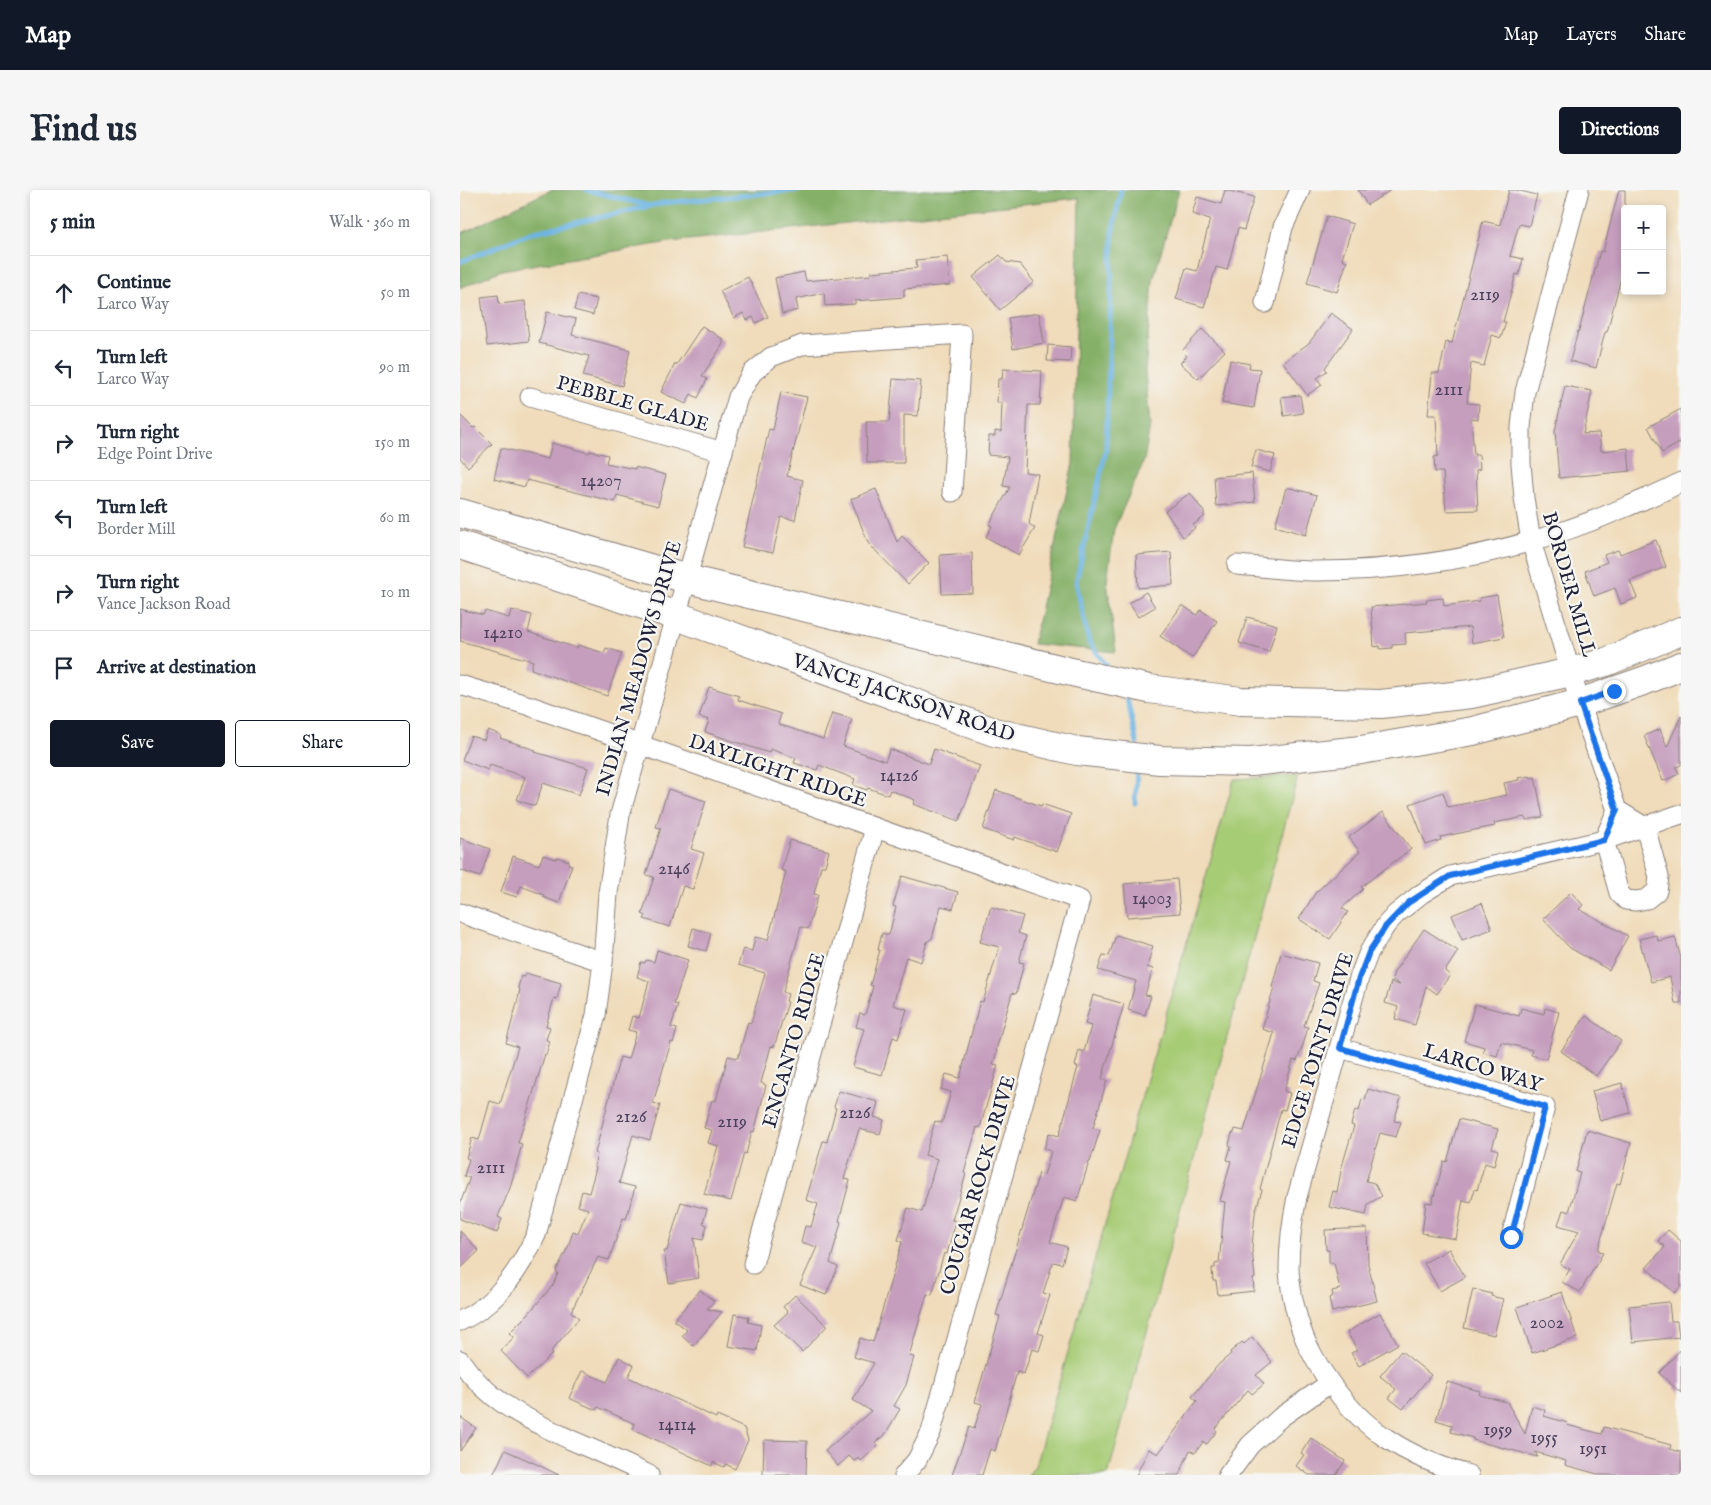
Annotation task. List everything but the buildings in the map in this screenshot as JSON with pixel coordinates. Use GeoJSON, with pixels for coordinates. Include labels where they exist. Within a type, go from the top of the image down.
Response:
{"type":"FeatureCollection","features":[{"type":"Feature","properties":{"kind":"main road"},"geometry":{"type":"LineString","coordinates":[[460,513],[687,579],[1149,689],[1241,701],[1381,704],[1471,694],[1571,672],[1606,662],[1681,632]]}},
{"type":"Feature","properties":{"kind":"main road","name":"VANCE JACKSON ROAD"},"geometry":{"type":"LineString","coordinates":[[460,545],[677,616],[994,732],[1077,751],[1160,760],[1251,762],[1361,750],[1473,731],[1580,703],[1681,666]]}},
{"type":"Feature","properties":{"kind":"street"},"geometry":{"type":"LineString","coordinates":[[1265,303],[1283,227],[1300,190]]}},
{"type":"Feature","properties":{"kind":"street","name":"BORDER MILL"},"geometry":{"type":"LineString","coordinates":[[1579,190],[1525,392],[1521,427],[1521,462],[1524,498],[1531,541],[1580,703],[1617,810]]}},
{"type":"Feature","properties":{"kind":"street","name":"INDIAN MEADOWS DRIVE"},"geometry":{"type":"LineString","coordinates":[[460,1321],[481,1309],[511,1279],[525,1258],[536,1235],[596,1015],[603,962],[608,892],[620,815],[738,397],[752,373],[770,357],[802,345],[962,334],[952,492]]}},
{"type":"Feature","properties":{"kind":"street","name":"PEBBLE GLADE"},"geometry":{"type":"LineString","coordinates":[[530,397],[723,452]]}},
{"type":"Feature","properties":{"kind":"street"},"geometry":{"type":"LineString","coordinates":[[1236,565],[1315,571],[1386,568],[1464,558],[1561,533],[1681,482]]}},
{"type":"Feature","properties":{"kind":"street","name":"DAYLIGHT RIDGE"},"geometry":{"type":"LineString","coordinates":[[460,685],[530,706],[1080,900]]}},
{"type":"Feature","properties":{"kind":"street"},"geometry":{"type":"LineString","coordinates":[[1617,810],[1644,827],[1659,878],[1657,892],[1647,899],[1626,900],[1619,893],[1604,840],[1617,810]]}},
{"type":"Feature","properties":{"kind":"street","name":"EDGE POINT DRIVE"},"geometry":{"type":"LineString","coordinates":[[1469,1475],[1416,1456],[1384,1438],[1357,1415],[1330,1383],[1308,1346],[1296,1314],[1289,1270],[1290,1231],[1297,1197],[1359,978],[1369,952],[1386,926],[1408,903],[1450,876],[1604,840],[1681,814]]}},
{"type":"Feature","properties":{"kind":"street","name":"ENCANTO RIDGE"},"geometry":{"type":"LineString","coordinates":[[753,1264],[876,828]]}},
{"type":"Feature","properties":{"kind":"street","name":"COUGAR ROCK DRIVE"},"geometry":{"type":"LineString","coordinates":[[904,1475],[917,1460],[931,1432],[1080,900]]}},
{"type":"Feature","properties":{"kind":"street"},"geometry":{"type":"LineString","coordinates":[[460,913],[603,962]]}},
{"type":"Feature","properties":{"kind":"street","name":"LARCO WAY"},"geometry":{"type":"LineString","coordinates":[[1340,1048],[1545,1107],[1511,1237]]}},
{"type":"Feature","properties":{"kind":"street"},"geometry":{"type":"LineString","coordinates":[[460,1360],[476,1381],[504,1406],[527,1419],[648,1475]]}},
{"type":"Feature","properties":{"kind":"street"},"geometry":{"type":"LineString","coordinates":[[1228,1475],[1250,1445],[1281,1417],[1330,1383]]}},
{"type":"Feature","properties":{"kind":"green space"},"geometry":{"type":"Polygon","coordinates":[[[551,190],[1179,190],[1153,280],[1145,371],[1150,425],[1144,461],[1114,529],[1107,581],[1116,652],[1033,644],[1073,463],[1079,198],[670,242],[502,270],[460,288],[460,234],[551,190]]]}},
{"type":"Feature","properties":{"kind":"green space"},"geometry":{"type":"Polygon","coordinates":[[[1298,776],[1108,1475],[1028,1475],[1035,1466],[1234,779],[1298,776]]]}},
{"type":"Feature","properties":{"kind":"waterway"},"geometry":{"type":"LineString","coordinates":[[587,190],[650,206]]}},
{"type":"Feature","properties":{"kind":"waterway"},"geometry":{"type":"LineString","coordinates":[[460,262],[530,233],[663,203],[801,190]]}},
{"type":"Feature","properties":{"kind":"waterway"},"geometry":{"type":"LineString","coordinates":[[1106,665],[1089,642],[1076,582],[1106,450],[1113,229],[1121,190]]}},
{"type":"Feature","properties":{"kind":"waterway"},"geometry":{"type":"LineString","coordinates":[[1127,699],[1137,743]]}},
{"type":"Feature","properties":{"kind":"waterway"},"geometry":{"type":"LineString","coordinates":[[1135,803],[1137,771]]}},
{"type":"Feature","properties":{"kind":"route"},"geometry":{"type":"LineString","coordinates":[[1511,1237],[1545,1107],[1340,1048],[1359,978],[1369,952],[1386,926],[1408,903],[1450,876],[1604,840],[1617,810],[1580,703],[1614,691]]}}]}
